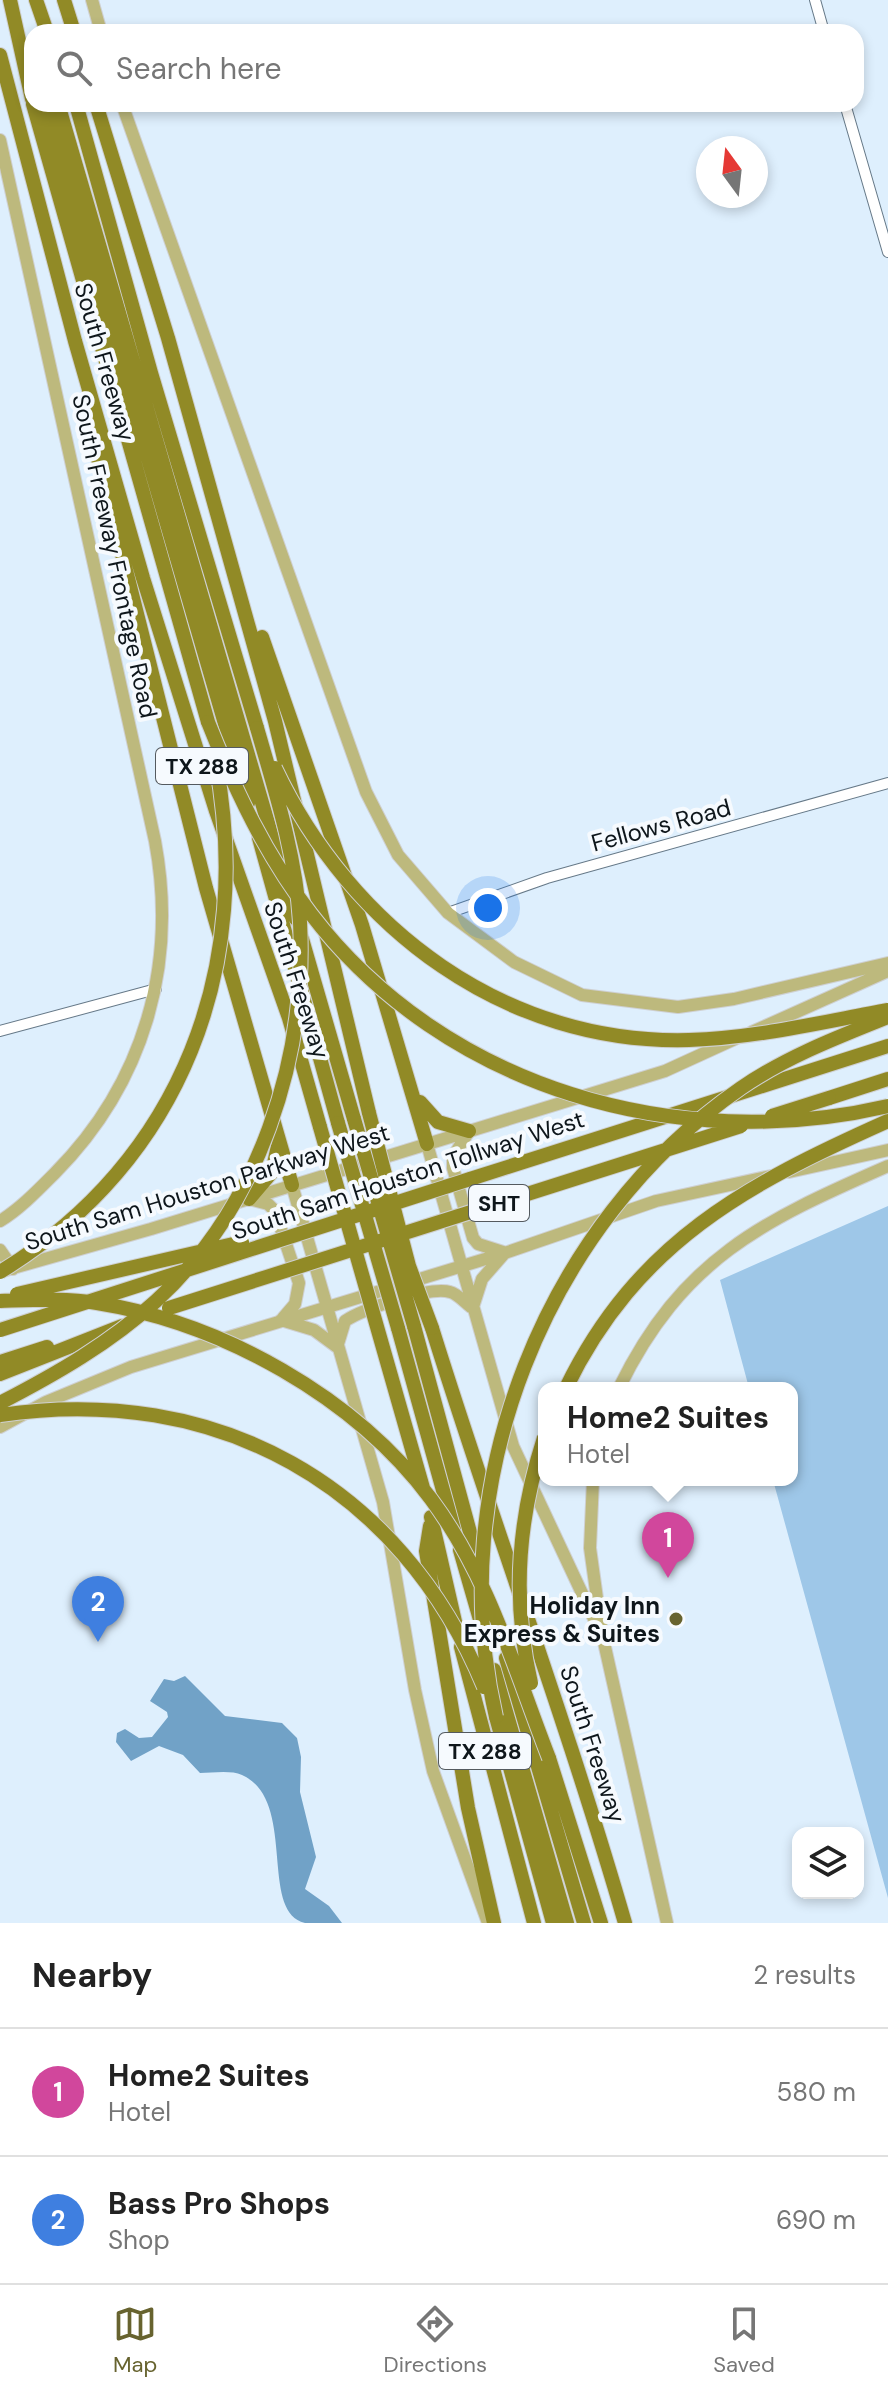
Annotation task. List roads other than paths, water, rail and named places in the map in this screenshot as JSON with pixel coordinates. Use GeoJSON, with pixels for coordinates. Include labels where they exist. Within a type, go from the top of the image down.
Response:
{"type":"FeatureCollection","features":[{"type":"Feature","properties":{"kind":"highway"},"geometry":{"type":"LineString","coordinates":[[12,0],[24,37]]}},
{"type":"Feature","properties":{"kind":"highway"},"geometry":{"type":"LineString","coordinates":[[12,0],[24,58]]}},
{"type":"Feature","properties":{"kind":"highway"},"geometry":{"type":"LineString","coordinates":[[28,0],[35,24]]}},
{"type":"Feature","properties":{"kind":"highway"},"geometry":{"type":"LineString","coordinates":[[36,0],[44,24]]}},
{"type":"Feature","properties":{"kind":"highway"},"geometry":{"type":"LineString","coordinates":[[46,0],[54,24]]}},
{"type":"Feature","properties":{"kind":"highway"},"geometry":{"type":"LineString","coordinates":[[64,0],[72,24]]}},
{"type":"Feature","properties":{"kind":"highway","name":"South Freeway"},"geometry":{"type":"LineString","coordinates":[[0,55],[75,341],[157,622],[216,811],[289,1018],[431,1517],[475,1713],[534,1923]]}},
{"type":"Feature","properties":{"kind":"highway"},"geometry":{"type":"LineString","coordinates":[[36,112],[168,589],[208,722],[247,813],[311,914],[385,990],[421,1020],[472,1050],[562,1092],[638,1114],[768,1122],[844,1115],[888,1106]]}},
{"type":"Feature","properties":{"kind":"highway"},"geometry":{"type":"LineString","coordinates":[[47,112],[567,1923]]}},
{"type":"Feature","properties":{"kind":"highway"},"geometry":{"type":"LineString","coordinates":[[60,112],[414,1326],[487,1593],[584,1923]]}},
{"type":"Feature","properties":{"kind":"highway"},"geometry":{"type":"LineString","coordinates":[[0,1403],[78,1360],[158,1300],[207,1245],[248,1178],[267,1135],[285,1079],[296,1016],[300,921],[279,803],[73,112]]}},
{"type":"Feature","properties":{"kind":"highway"},"geometry":{"type":"LineString","coordinates":[[78,112],[104,210]]}},
{"type":"Feature","properties":{"kind":"highway","name":"South Freeway"},"geometry":{"type":"LineString","coordinates":[[98,112],[219,512],[275,721],[409,1266],[561,1710],[625,1923]]}},
{"type":"Feature","properties":{"kind":"highway"},"geometry":{"type":"LineString","coordinates":[[95,402],[95,447],[171,756],[292,1185]]}},
{"type":"Feature","properties":{"kind":"highway"},"geometry":{"type":"LineString","coordinates":[[219,512],[362,925],[427,1144]]}},
{"type":"Feature","properties":{"kind":"highway"},"geometry":{"type":"LineString","coordinates":[[4,1271],[37,1250],[70,1223],[126,1164],[165,1106],[195,1045],[220,957],[227,875],[225,820],[208,722]]}},
{"type":"Feature","properties":{"kind":"highway"},"geometry":{"type":"LineString","coordinates":[[257,728],[311,835],[367,905],[414,948],[499,999],[593,1030],[687,1040],[777,1031],[888,1010]]}},
{"type":"Feature","properties":{"kind":"highway"},"geometry":{"type":"LineString","coordinates":[[553,1923],[496,1717],[484,1645],[485,1530],[498,1443],[511,1404],[558,1292],[613,1210],[683,1134],[768,1070],[888,1017]]}},
{"type":"Feature","properties":{"kind":"highway","name":"South Sam Houston Tollway West"},"geometry":{"type":"LineString","coordinates":[[0,1330],[888,1044]]}},
{"type":"Feature","properties":{"kind":"highway","name":"SHT"},"geometry":{"type":"LineString","coordinates":[[0,1362],[888,1080]]}},
{"type":"Feature","properties":{"kind":"highway"},"geometry":{"type":"LineString","coordinates":[[410,1087],[429,1115],[469,1131]]}},
{"type":"Feature","properties":{"kind":"highway"},"geometry":{"type":"LineString","coordinates":[[569,1382],[578,1363],[622,1298],[692,1228],[774,1175],[888,1121]]}},
{"type":"Feature","properties":{"kind":"highway"},"geometry":{"type":"LineString","coordinates":[[249,1199],[272,1172],[279,1142]]}},
{"type":"Feature","properties":{"kind":"highway"},"geometry":{"type":"LineString","coordinates":[[0,1299],[261,1238],[470,1179]]}},
{"type":"Feature","properties":{"kind":"highway"},"geometry":{"type":"LineString","coordinates":[[0,1299],[96,1303],[170,1321],[239,1349],[304,1385],[354,1422],[430,1499],[466,1556],[503,1629],[549,1758],[601,1923]]}},
{"type":"Feature","properties":{"kind":"highway"},"geometry":{"type":"LineString","coordinates":[[0,1374],[169,1308]]}},
{"type":"Feature","properties":{"kind":"highway"},"geometry":{"type":"LineString","coordinates":[[0,1415],[83,1408],[155,1414],[230,1433],[317,1477],[375,1522],[430,1587],[475,1665],[496,1717]]}},
{"type":"Feature","properties":{"kind":"highway"},"geometry":{"type":"LineString","coordinates":[[538,1459],[528,1495],[519,1570],[519,1610],[527,1666],[549,1758]]}},
{"type":"Feature","properties":{"kind":"highway"},"geometry":{"type":"LineString","coordinates":[[431,1517],[426,1551],[468,1808],[491,1923]]}},
{"type":"Feature","properties":{"kind":"highway"},"geometry":{"type":"LineString","coordinates":[[608,1863],[635,1923]]}},
{"type":"Feature","properties":{"kind":"main road"},"geometry":{"type":"LineString","coordinates":[[92,0],[99,24]]}},
{"type":"Feature","properties":{"kind":"main road"},"geometry":{"type":"LineString","coordinates":[[125,112],[370,803],[398,855],[448,913],[514,962],[582,995],[678,1007],[734,999],[888,963]]}},
{"type":"Feature","properties":{"kind":"main road","name":"South Freeway Frontage Road"},"geometry":{"type":"LineString","coordinates":[[0,140],[160,870],[164,930],[156,989],[142,1039],[122,1086],[82,1145],[1,1223]]}},
{"type":"Feature","properties":{"kind":"main road","name":"South Sam Houston Parkway West"},"geometry":{"type":"LineString","coordinates":[[4,1271],[665,1071],[888,971]]}},
{"type":"Feature","properties":{"kind":"main road"},"geometry":{"type":"LineString","coordinates":[[469,1131],[453,1157],[473,1238],[478,1244],[505,1253]]}},
{"type":"Feature","properties":{"kind":"main road"},"geometry":{"type":"LineString","coordinates":[[427,1144],[513,1446],[603,1638]]}},
{"type":"Feature","properties":{"kind":"main road"},"geometry":{"type":"LineString","coordinates":[[0,1427],[46,1402],[131,1367],[505,1253],[656,1201],[888,1150]]}},
{"type":"Feature","properties":{"kind":"main road"},"geometry":{"type":"LineString","coordinates":[[622,1382],[636,1353],[662,1314],[688,1282],[723,1251],[773,1218],[888,1166]]}},
{"type":"Feature","properties":{"kind":"main road"},"geometry":{"type":"LineString","coordinates":[[292,1185],[383,1502],[415,1690],[433,1771],[491,1923]]}},
{"type":"Feature","properties":{"kind":"main road"},"geometry":{"type":"LineString","coordinates":[[249,1199],[268,1204],[275,1211],[299,1283],[295,1304],[281,1320]]}},
{"type":"Feature","properties":{"kind":"main road"},"geometry":{"type":"LineString","coordinates":[[0,1250],[4,1271]]}},
{"type":"Feature","properties":{"kind":"main road"},"geometry":{"type":"LineString","coordinates":[[473,1310],[482,1279],[505,1253]]}},
{"type":"Feature","properties":{"kind":"main road"},"geometry":{"type":"LineString","coordinates":[[337,1347],[345,1321],[358,1312],[440,1290],[455,1292],[473,1310]]}},
{"type":"Feature","properties":{"kind":"main road"},"geometry":{"type":"LineString","coordinates":[[281,1320],[314,1330],[337,1347]]}},
{"type":"Feature","properties":{"kind":"main road"},"geometry":{"type":"LineString","coordinates":[[593,1486],[590,1548],[603,1638],[667,1923]]}},
{"type":"Feature","properties":{"kind":"street"},"geometry":{"type":"LineString","coordinates":[[815,0],[822,24]]}},
{"type":"Feature","properties":{"kind":"street"},"geometry":{"type":"LineString","coordinates":[[847,112],[888,252]]}},
{"type":"Feature","properties":{"kind":"street","name":"Fellows Road"},"geometry":{"type":"LineString","coordinates":[[448,913],[547,878],[888,783]]}},
{"type":"Feature","properties":{"kind":"street"},"geometry":{"type":"LineString","coordinates":[[0,1031],[156,989]]}},
{"type":"Feature","properties":{"kind":"place","name":"Home2 Suites"},"geometry":{"type":"Point","coordinates":[668,1578]}},
{"type":"Feature","properties":{"kind":"place","name":"Holiday Inn Express & Suites"},"geometry":{"type":"Point","coordinates":[676,1619]}},
{"type":"Feature","properties":{"kind":"place","name":"Bass Pro Shops"},"geometry":{"type":"Point","coordinates":[98,1642]}}]}
